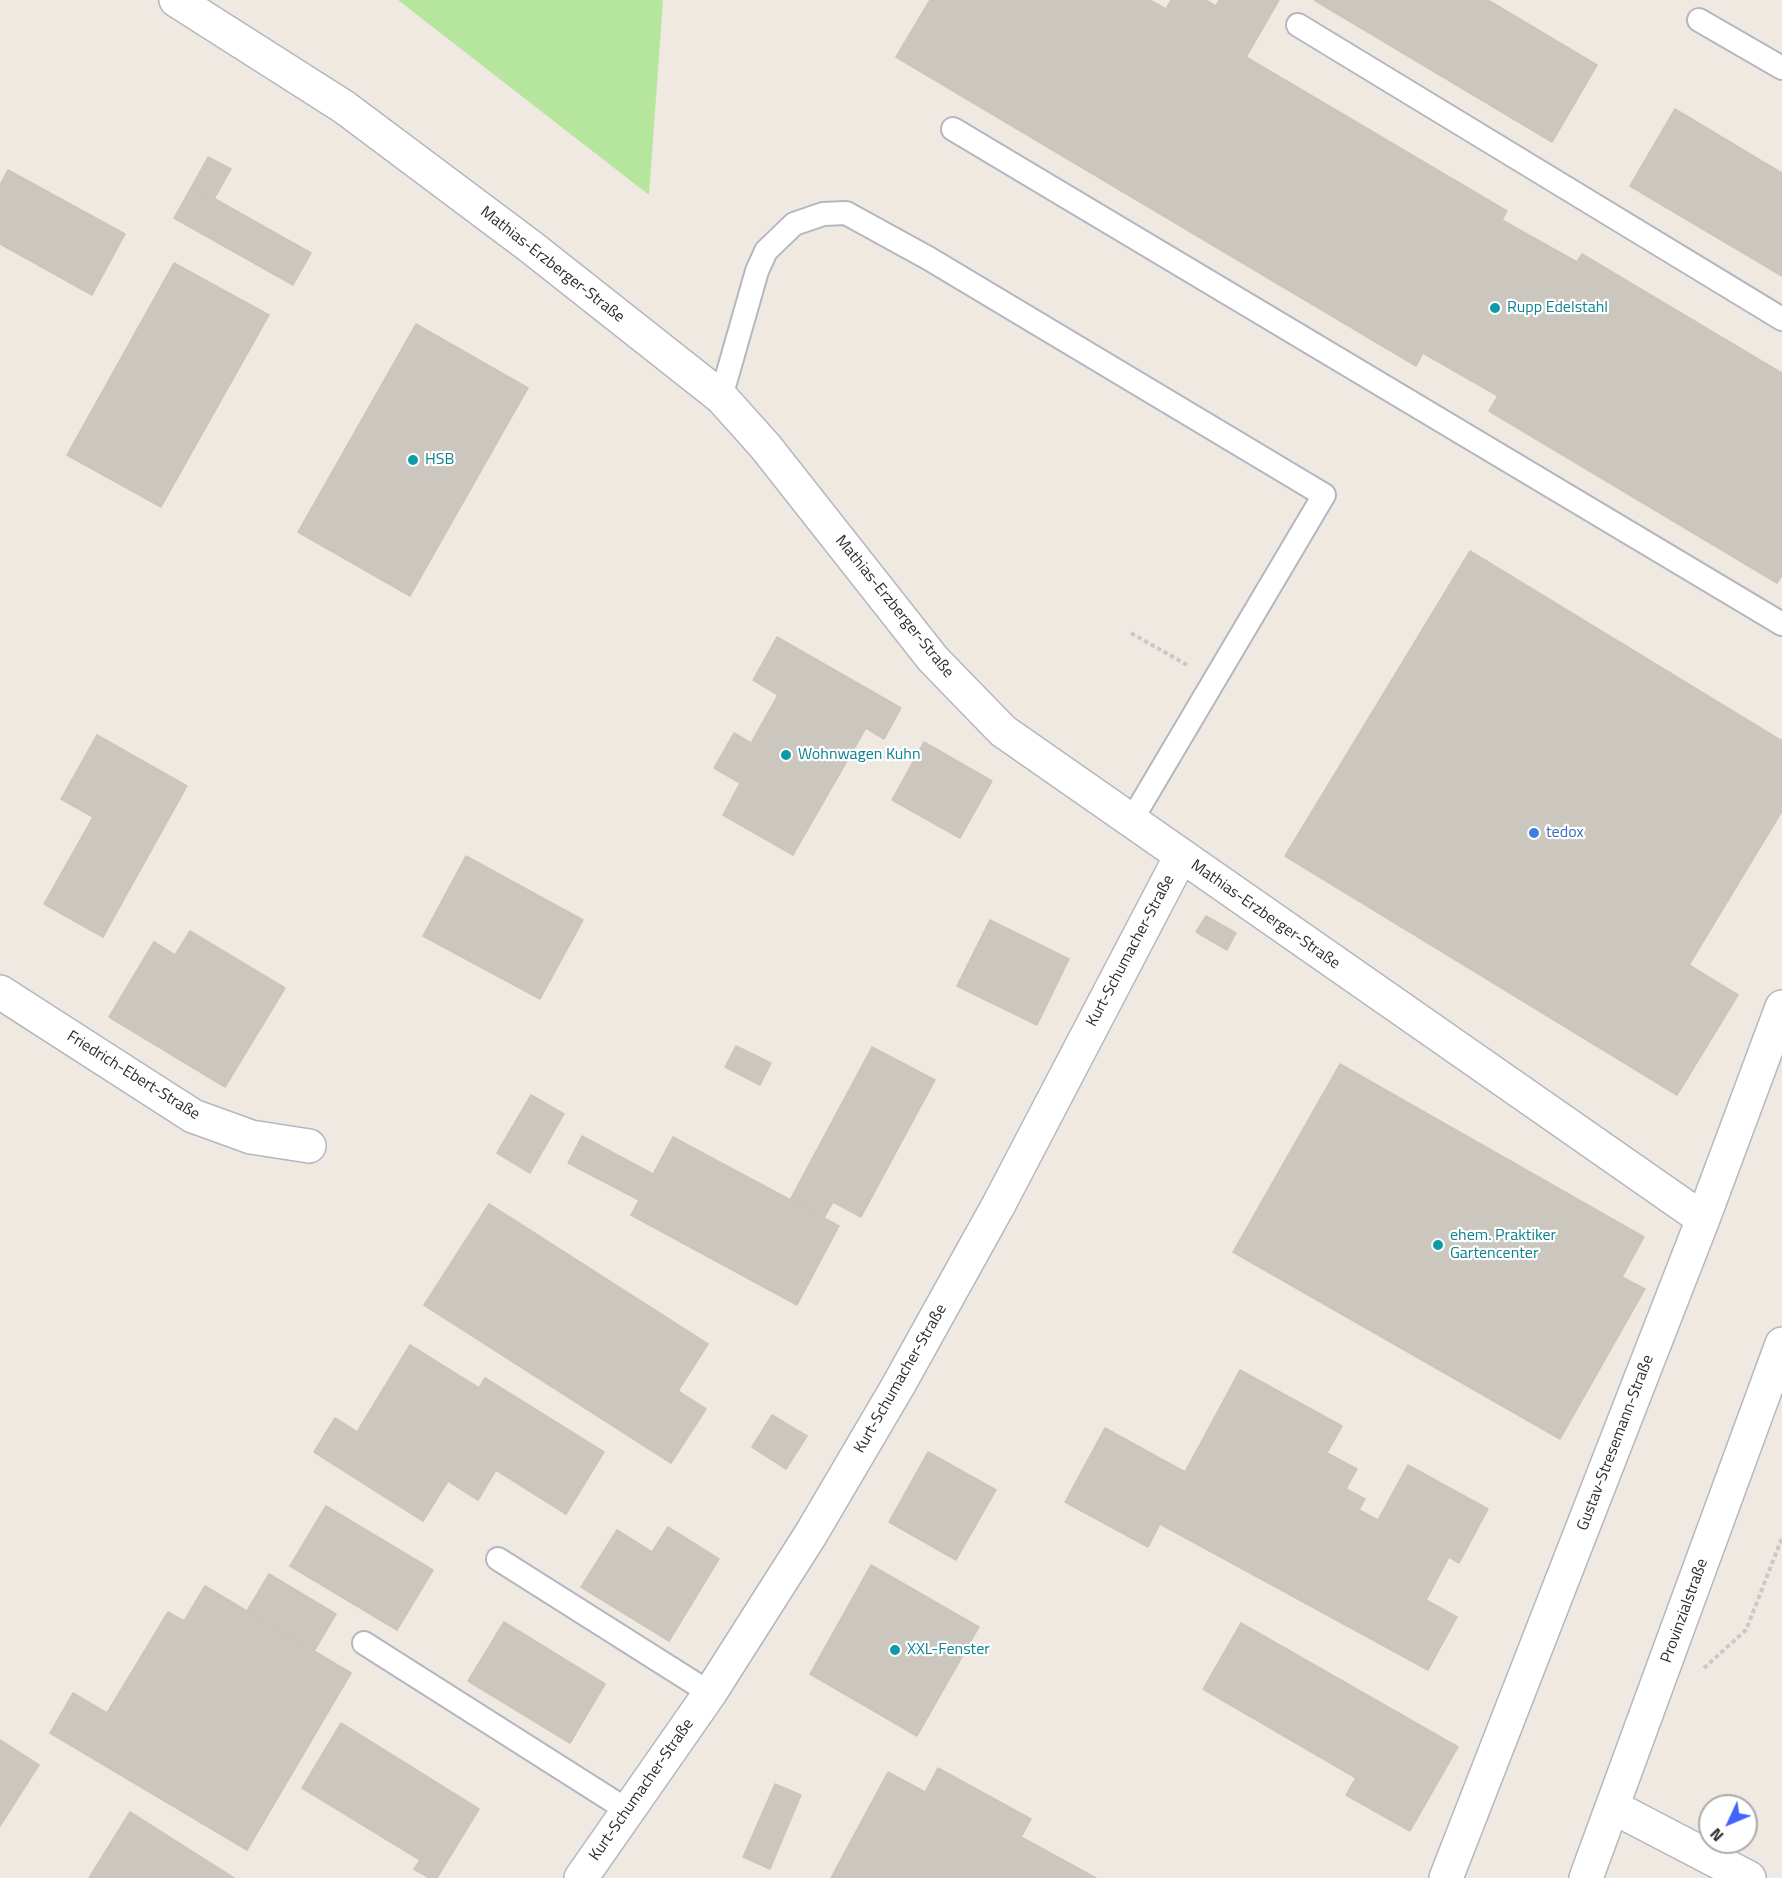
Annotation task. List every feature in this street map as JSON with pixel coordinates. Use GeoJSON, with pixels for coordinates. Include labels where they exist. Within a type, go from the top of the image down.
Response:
{"type":"FeatureCollection","features":[{"type":"Feature","properties":{"kind":"street","name":"Mathias-Erzberger-Straße"},"geometry":{"type":"LineString","coordinates":[[176,0],[344,107],[531,247],[721,397],[765,446],[933,659],[1003,731],[1703,1219]]}},
{"type":"Feature","properties":{"kind":"street","name":"Kurt-Schumacher-Straße"},"geometry":{"type":"LineString","coordinates":[[581,1878],[710,1693],[811,1534],[898,1386],[998,1206],[1181,856]]}},
{"type":"Feature","properties":{"kind":"street","name":"Friedrich-Ebert-Straße"},"geometry":{"type":"LineString","coordinates":[[0,993],[194,1116],[251,1137],[309,1146]]}},
{"type":"Feature","properties":{"kind":"street","name":"Gustav-Stresemann-Straße"},"geometry":{"type":"LineString","coordinates":[[1446,1878],[1703,1219],[1782,1007]]}},
{"type":"Feature","properties":{"kind":"street","name":"Provinzialstraße"},"geometry":{"type":"LineString","coordinates":[[1586,1878],[1782,1344]]}},
{"type":"Feature","properties":{"kind":"street"},"geometry":{"type":"LineString","coordinates":[[1613,1807],[1749,1878]]}},
{"type":"Feature","properties":{"kind":"lane"},"geometry":{"type":"LineString","coordinates":[[1699,20],[1782,68]]}},
{"type":"Feature","properties":{"kind":"lane"},"geometry":{"type":"LineString","coordinates":[[1298,25],[1782,319]]}},
{"type":"Feature","properties":{"kind":"lane"},"geometry":{"type":"LineString","coordinates":[[952,129],[1781,622]]}},
{"type":"Feature","properties":{"kind":"lane"},"geometry":{"type":"LineString","coordinates":[[721,397],[761,259],[774,241],[794,224],[823,214],[846,213],[928,258],[1324,495],[1131,821]]}},
{"type":"Feature","properties":{"kind":"lane"},"geometry":{"type":"LineString","coordinates":[[498,1559],[710,1693]]}},
{"type":"Feature","properties":{"kind":"lane"},"geometry":{"type":"LineString","coordinates":[[364,1643],[627,1810]]}},
{"type":"Feature","properties":{"kind":"path"},"geometry":{"type":"LineString","coordinates":[[1131,633],[1214,681]]}},
{"type":"Feature","properties":{"kind":"path"},"geometry":{"type":"LineString","coordinates":[[1695,1676],[1746,1630],[1782,1538]]}},
{"type":"Feature","properties":{"kind":"green space"},"geometry":{"type":"Polygon","coordinates":[[[398,0],[663,0],[649,195],[398,0]]]}},
{"type":"Feature","properties":{"kind":"building","name":"Rupp Edelstahl"},"geometry":{"type":"Polygon","coordinates":[[[930,0],[1150,0],[1166,9],[1171,0],[1206,0],[1216,6],[1219,0],[1279,0],[1246,57],[1507,211],[1502,220],[1577,262],[1582,254],[1782,373],[1782,575],[1777,583],[1489,411],[1498,396],[1423,353],[1416,366],[896,57],[930,0]]]}},
{"type":"Feature","properties":{"kind":"building"},"geometry":{"type":"Polygon","coordinates":[[[1314,0],[1488,0],[1597,65],[1552,142],[1314,0]]]}},
{"type":"Feature","properties":{"kind":"building"},"geometry":{"type":"Polygon","coordinates":[[[1675,109],[1782,173],[1782,276],[1630,186],[1675,109]]]}},
{"type":"Feature","properties":{"kind":"building"},"geometry":{"type":"Polygon","coordinates":[[[208,157],[231,169],[214,199],[192,186],[208,157]]]}},
{"type":"Feature","properties":{"kind":"building"},"geometry":{"type":"Polygon","coordinates":[[[8,170],[125,234],[92,295],[0,244],[0,185],[8,170]]]}},
{"type":"Feature","properties":{"kind":"building"},"geometry":{"type":"Polygon","coordinates":[[[192,186],[311,253],[293,285],[174,218],[192,186]]]}},
{"type":"Feature","properties":{"kind":"building"},"geometry":{"type":"Polygon","coordinates":[[[174,263],[269,315],[161,507],[67,455],[174,263]]]}},
{"type":"Feature","properties":{"kind":"building","name":"HSB"},"geometry":{"type":"Polygon","coordinates":[[[416,324],[528,388],[410,596],[298,532],[416,324]]]}},
{"type":"Feature","properties":{"kind":"building","name":"tedox"},"geometry":{"type":"Polygon","coordinates":[[[1470,551],[1782,741],[1782,811],[1689,965],[1738,995],[1677,1095],[1285,856],[1470,551]]]}},
{"type":"Feature","properties":{"kind":"building","name":"Wohnwagen Kuhn"},"geometry":{"type":"Polygon","coordinates":[[[777,637],[901,708],[884,739],[866,728],[793,855],[723,815],[740,783],[714,768],[734,733],[751,743],[778,695],[753,680],[777,637]]]}},
{"type":"Feature","properties":{"kind":"building"},"geometry":{"type":"Polygon","coordinates":[[[97,735],[187,786],[103,937],[44,904],[93,817],[61,799],[97,735]]]}},
{"type":"Feature","properties":{"kind":"building"},"geometry":{"type":"Polygon","coordinates":[[[924,742],[992,781],[960,838],[892,800],[924,742]]]}},
{"type":"Feature","properties":{"kind":"building"},"geometry":{"type":"Polygon","coordinates":[[[466,856],[583,920],[540,999],[423,936],[466,856]]]}},
{"type":"Feature","properties":{"kind":"building"},"geometry":{"type":"Polygon","coordinates":[[[1206,916],[1236,933],[1227,950],[1196,932],[1206,916]]]}},
{"type":"Feature","properties":{"kind":"building"},"geometry":{"type":"Polygon","coordinates":[[[990,920],[1069,959],[1037,1025],[957,986],[990,920]]]}},
{"type":"Feature","properties":{"kind":"building"},"geometry":{"type":"Polygon","coordinates":[[[190,931],[285,988],[225,1087],[109,1017],[154,942],[175,955],[190,931]]]}},
{"type":"Feature","properties":{"kind":"building"},"geometry":{"type":"Polygon","coordinates":[[[736,1046],[771,1063],[760,1085],[725,1067],[736,1046]]]}},
{"type":"Feature","properties":{"kind":"building"},"geometry":{"type":"Polygon","coordinates":[[[872,1047],[935,1080],[861,1217],[833,1202],[824,1218],[790,1200],[872,1047]]]}},
{"type":"Feature","properties":{"kind":"building","name":"ehem. Praktiker Gartencenter"},"geometry":{"type":"Polygon","coordinates":[[[1340,1064],[1644,1237],[1622,1277],[1645,1289],[1560,1439],[1233,1252],[1340,1064]]]}},
{"type":"Feature","properties":{"kind":"building"},"geometry":{"type":"Polygon","coordinates":[[[531,1095],[564,1114],[530,1173],[497,1153],[531,1095]]]}},
{"type":"Feature","properties":{"kind":"building"},"geometry":{"type":"Polygon","coordinates":[[[582,1136],[653,1174],[673,1137],[839,1226],[797,1305],[631,1215],[639,1200],[568,1163],[582,1136]]]}},
{"type":"Feature","properties":{"kind":"building"},"geometry":{"type":"Polygon","coordinates":[[[489,1204],[708,1344],[678,1391],[706,1409],[671,1463],[424,1305],[489,1204]]]}},
{"type":"Feature","properties":{"kind":"building"},"geometry":{"type":"Polygon","coordinates":[[[410,1345],[479,1388],[485,1378],[604,1452],[566,1514],[496,1470],[478,1500],[448,1481],[423,1521],[314,1452],[335,1418],[357,1432],[410,1345]]]}},
{"type":"Feature","properties":{"kind":"building"},"geometry":{"type":"Polygon","coordinates":[[[1240,1370],[1342,1426],[1327,1453],[1357,1469],[1346,1489],[1365,1499],[1359,1510],[1378,1520],[1408,1465],[1488,1509],[1459,1563],[1449,1557],[1426,1600],[1457,1617],[1428,1670],[1160,1524],[1148,1547],[1065,1502],[1105,1428],[1185,1472],[1240,1370]]]}},
{"type":"Feature","properties":{"kind":"building"},"geometry":{"type":"Polygon","coordinates":[[[772,1415],[807,1436],[786,1469],[752,1447],[772,1415]]]}},
{"type":"Feature","properties":{"kind":"building"},"geometry":{"type":"Polygon","coordinates":[[[928,1452],[996,1490],[956,1560],[889,1522],[928,1452]]]}},
{"type":"Feature","properties":{"kind":"building"},"geometry":{"type":"Polygon","coordinates":[[[326,1506],[433,1570],[397,1630],[290,1566],[326,1506]]]}},
{"type":"Feature","properties":{"kind":"building"},"geometry":{"type":"Polygon","coordinates":[[[668,1527],[719,1559],[669,1641],[581,1587],[617,1530],[652,1552],[668,1527]]]}},
{"type":"Feature","properties":{"kind":"building","name":"XXL-Fenster"},"geometry":{"type":"Polygon","coordinates":[[[871,1565],[979,1627],[917,1736],[810,1674],[871,1565]]]}},
{"type":"Feature","properties":{"kind":"building"},"geometry":{"type":"Polygon","coordinates":[[[269,1574],[336,1614],[314,1651],[247,1611],[269,1574]]]}},
{"type":"Feature","properties":{"kind":"building"},"geometry":{"type":"Polygon","coordinates":[[[205,1586],[351,1673],[247,1850],[50,1733],[73,1693],[107,1713],[168,1612],[184,1621],[205,1586]]]}},
{"type":"Feature","properties":{"kind":"building"},"geometry":{"type":"Polygon","coordinates":[[[504,1622],[605,1684],[570,1743],[468,1681],[504,1622]]]}},
{"type":"Feature","properties":{"kind":"building"},"geometry":{"type":"Polygon","coordinates":[[[1241,1623],[1458,1747],[1410,1831],[1346,1795],[1356,1778],[1203,1689],[1241,1623]]]}},
{"type":"Feature","properties":{"kind":"building"},"geometry":{"type":"Polygon","coordinates":[[[341,1723],[479,1809],[437,1878],[429,1878],[414,1869],[420,1860],[302,1788],[341,1723]]]}},
{"type":"Feature","properties":{"kind":"building"},"geometry":{"type":"Polygon","coordinates":[[[0,1740],[39,1765],[0,1826],[0,1740]]]}},
{"type":"Feature","properties":{"kind":"building"},"geometry":{"type":"Polygon","coordinates":[[[938,1768],[1031,1819],[1021,1837],[1096,1878],[831,1878],[888,1772],[925,1792],[938,1768]]]}},
{"type":"Feature","properties":{"kind":"building"},"geometry":{"type":"Polygon","coordinates":[[[775,1784],[801,1795],[770,1869],[743,1857],[775,1784]]]}},
{"type":"Feature","properties":{"kind":"building"},"geometry":{"type":"Polygon","coordinates":[[[130,1812],[234,1878],[89,1878],[130,1812]]]}},
{"type":"Feature","properties":{"kind":"place","name":"Rupp Edelstahl"},"geometry":{"type":"Point","coordinates":[1495,308]}},
{"type":"Feature","properties":{"kind":"place","name":"HSB"},"geometry":{"type":"Point","coordinates":[413,460]}},
{"type":"Feature","properties":{"kind":"place","name":"Wohnwagen Kuhn"},"geometry":{"type":"Point","coordinates":[786,755]}},
{"type":"Feature","properties":{"kind":"place","name":"tedox"},"geometry":{"type":"Point","coordinates":[1534,833]}},
{"type":"Feature","properties":{"kind":"place","name":"ehem. Praktiker Gartencenter"},"geometry":{"type":"Point","coordinates":[1438,1245]}},
{"type":"Feature","properties":{"kind":"place","name":"XXL-Fenster"},"geometry":{"type":"Point","coordinates":[895,1650]}}]}
